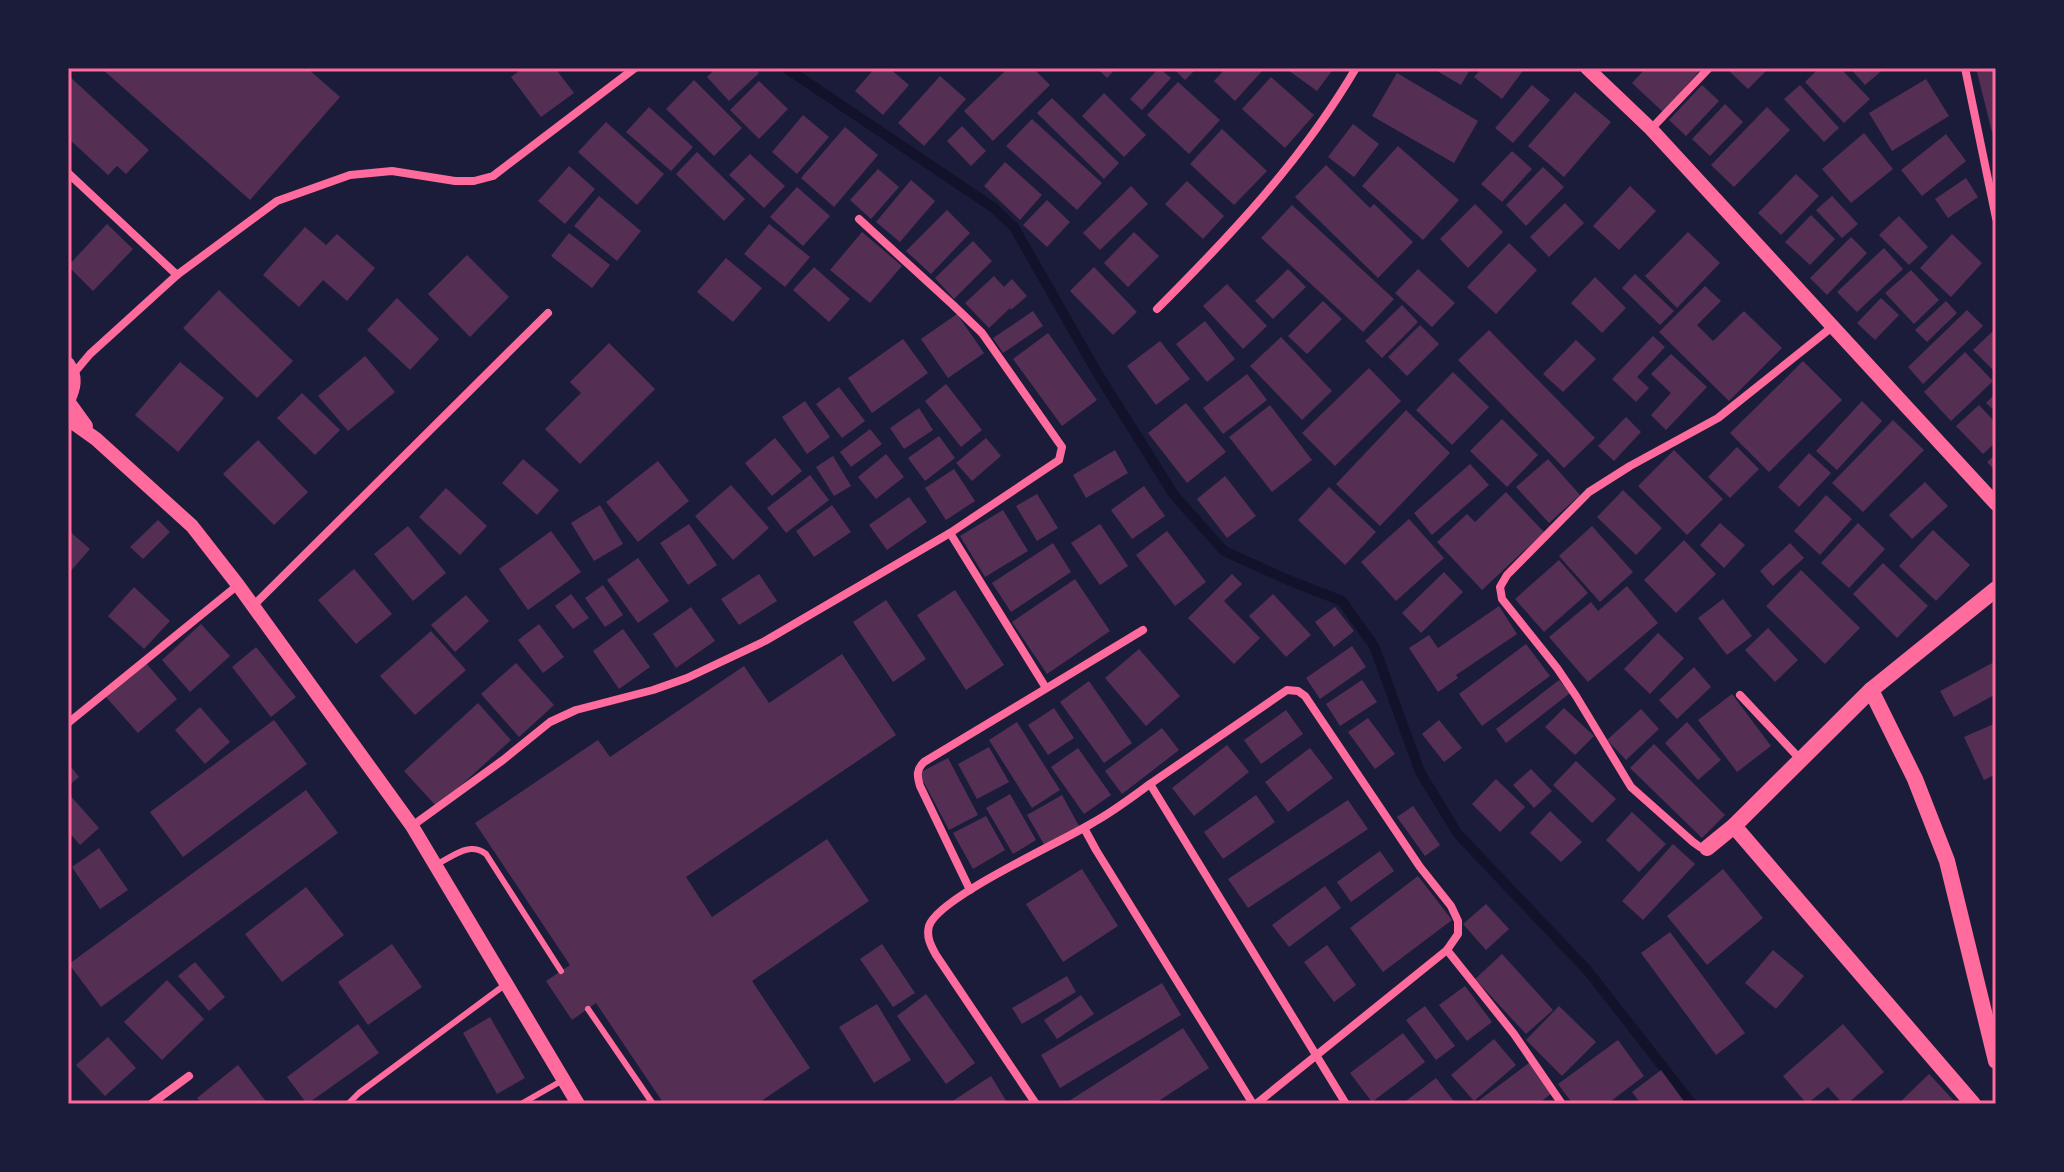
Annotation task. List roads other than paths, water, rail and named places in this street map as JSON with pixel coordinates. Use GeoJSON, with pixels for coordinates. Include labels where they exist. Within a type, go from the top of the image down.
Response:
{"type":"FeatureCollection","features":[{"type":"Feature","properties":{"kind":"main road"},"geometry":{"type":"LineString","coordinates":[[1707,848],[1734,826],[1871,690],[1996,589]]}},
{"type":"Feature","properties":{"kind":"main road"},"geometry":{"type":"LineString","coordinates":[[1871,690],[1915,779],[1947,861],[1996,1061]]}},
{"type":"Feature","properties":{"kind":"main road"},"geometry":{"type":"LineString","coordinates":[[1734,826],[1973,1104]]}},
{"type":"Feature","properties":{"kind":"street"},"geometry":{"type":"LineString","coordinates":[[70,365],[90,354],[177,275],[277,201],[350,175],[392,171],[464,181],[493,176],[635,68]]}},
{"type":"Feature","properties":{"kind":"street"},"geometry":{"type":"LineString","coordinates":[[1157,309],[1241,223],[1298,155],[1321,125],[1356,68]]}},
{"type":"Feature","properties":{"kind":"street"},"geometry":{"type":"LineString","coordinates":[[1587,68],[1651,129],[1996,504]]}},
{"type":"Feature","properties":{"kind":"street"},"geometry":{"type":"LineString","coordinates":[[1651,129],[1709,68]]}},
{"type":"Feature","properties":{"kind":"street"},"geometry":{"type":"LineString","coordinates":[[1965,68],[1996,218]]}},
{"type":"Feature","properties":{"kind":"street"},"geometry":{"type":"LineString","coordinates":[[68,173],[177,275]]}},
{"type":"Feature","properties":{"kind":"street"},"geometry":{"type":"LineString","coordinates":[[412,826],[550,722],[576,710],[687,678],[765,641],[950,533],[1059,460],[1062,447],[982,333],[859,219]]}},
{"type":"Feature","properties":{"kind":"street"},"geometry":{"type":"LineString","coordinates":[[253,606],[548,313]]}},
{"type":"Feature","properties":{"kind":"street"},"geometry":{"type":"LineString","coordinates":[[1707,848],[1693,842],[1631,787],[1557,668],[1502,599],[1500,587],[1507,575],[1589,492],[1718,418],[1832,327]]}},
{"type":"Feature","properties":{"kind":"street"},"geometry":{"type":"LineString","coordinates":[[70,365],[90,354]]}},
{"type":"Feature","properties":{"kind":"street"},"geometry":{"type":"LineString","coordinates":[[70,365],[74,388],[68,401],[96,439]]}},
{"type":"Feature","properties":{"kind":"street"},"geometry":{"type":"LineString","coordinates":[[68,419],[96,439],[192,526],[238,585],[412,826],[578,1104]]}},
{"type":"Feature","properties":{"kind":"street"},"geometry":{"type":"LineString","coordinates":[[950,533],[1046,688]]}},
{"type":"Feature","properties":{"kind":"street"},"geometry":{"type":"LineString","coordinates":[[68,723],[238,585]]}},
{"type":"Feature","properties":{"kind":"street"},"geometry":{"type":"LineString","coordinates":[[970,890],[920,786],[917,772],[924,762],[1143,630]]}},
{"type":"Feature","properties":{"kind":"street"},"geometry":{"type":"LineString","coordinates":[[1036,1104],[936,955],[928,939],[930,925],[939,911],[970,890],[1084,828],[1287,690],[1298,691],[1312,708],[1420,867],[1451,906],[1458,921],[1458,934],[1447,950],[1254,1104],[1084,828]]}},
{"type":"Feature","properties":{"kind":"street"},"geometry":{"type":"LineString","coordinates":[[1740,695],[1801,760]]}},
{"type":"Feature","properties":{"kind":"street"},"geometry":{"type":"LineString","coordinates":[[1150,784],[1346,1104]]}},
{"type":"Feature","properties":{"kind":"street"},"geometry":{"type":"LineString","coordinates":[[1447,950],[1514,1034],[1562,1104]]}},
{"type":"Feature","properties":{"kind":"street"},"geometry":{"type":"LineString","coordinates":[[151,1104],[189,1076]]}},
{"type":"Feature","properties":{"kind":"lane"},"geometry":{"type":"LineString","coordinates":[[435,865],[470,847],[486,854],[561,971]]}},
{"type":"Feature","properties":{"kind":"lane"},"geometry":{"type":"LineString","coordinates":[[348,1104],[506,984]]}},
{"type":"Feature","properties":{"kind":"lane"},"geometry":{"type":"LineString","coordinates":[[588,1009],[653,1104]]}},
{"type":"Feature","properties":{"kind":"lane"},"geometry":{"type":"LineString","coordinates":[[521,1104],[563,1080]]}},
{"type":"Feature","properties":{"kind":"waterway"},"geometry":{"type":"LineString","coordinates":[[786,68],[994,208],[1014,227],[1098,374],[1174,495],[1224,551],[1342,601],[1374,646],[1420,772],[1458,834],[1588,971],[1692,1104]]}}]}
